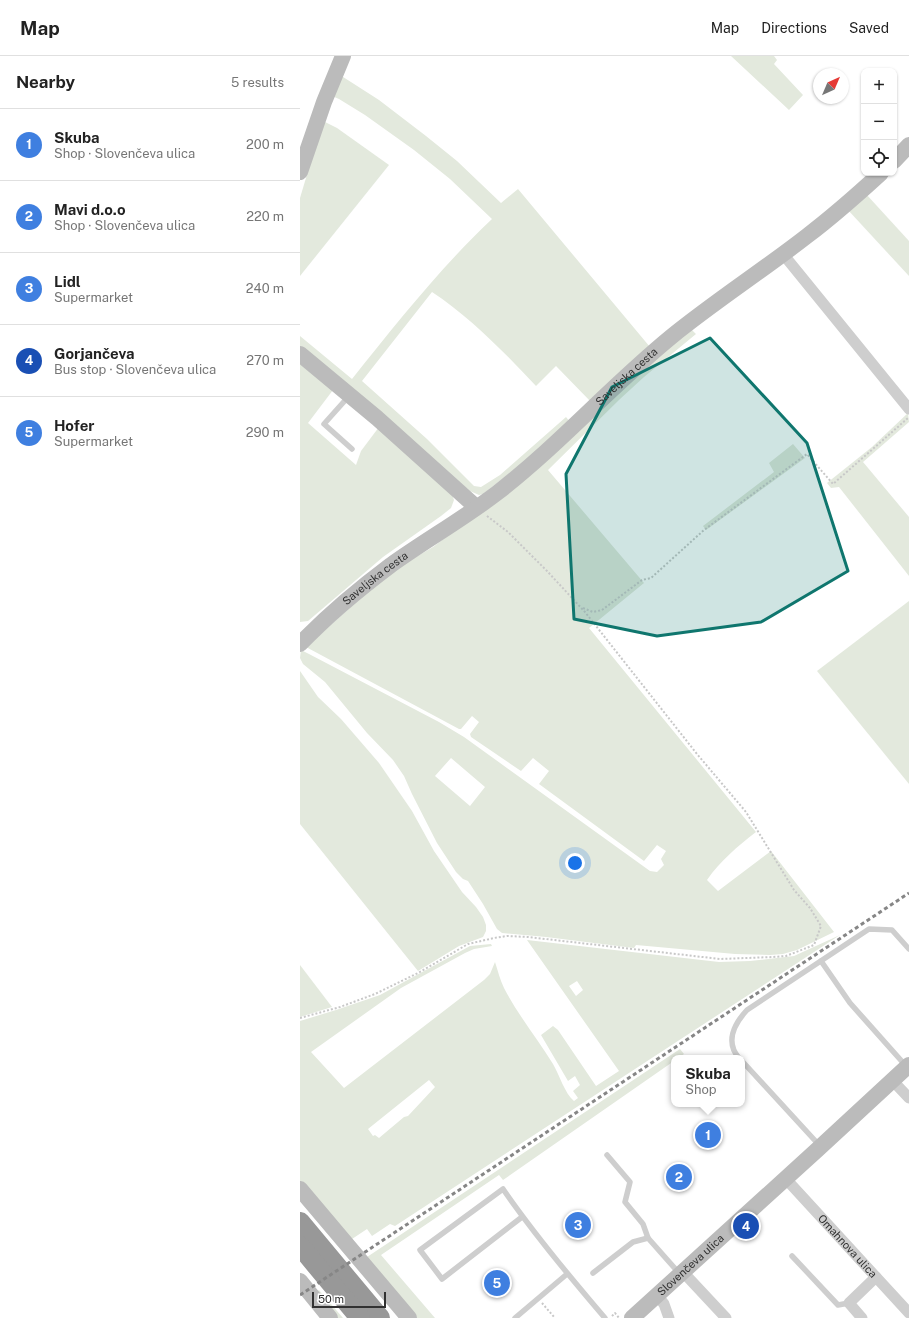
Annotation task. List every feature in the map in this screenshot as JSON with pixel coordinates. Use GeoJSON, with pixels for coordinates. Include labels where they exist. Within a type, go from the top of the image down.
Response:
{"type":"FeatureCollection","features":[{"type":"Feature","properties":{"kind":"highway"},"geometry":{"type":"LineString","coordinates":[[300,1208],[337,1253],[357,1290]]}},
{"type":"Feature","properties":{"kind":"highway"},"geometry":{"type":"LineString","coordinates":[[300,1222],[380,1318]]}},
{"type":"Feature","properties":{"kind":"highway"},"geometry":{"type":"LineString","coordinates":[[300,1246],[360,1318]]}},
{"type":"Feature","properties":{"kind":"highway"},"geometry":{"type":"LineString","coordinates":[[300,1259],[314,1273],[335,1288]]}},
{"type":"Feature","properties":{"kind":"street"},"geometry":{"type":"LineString","coordinates":[[300,172],[324,102],[343,56]]}},
{"type":"Feature","properties":{"kind":"street"},"geometry":{"type":"LineString","coordinates":[[897,158],[909,145]]}},
{"type":"Feature","properties":{"kind":"street","name":"Saveljska cesta"},"geometry":{"type":"LineString","coordinates":[[300,644],[335,611],[370,582],[495,494],[538,460],[618,383],[666,341],[720,299],[784,254],[847,204],[878,176]]}},
{"type":"Feature","properties":{"kind":"street"},"geometry":{"type":"LineString","coordinates":[[784,254],[909,409]]}},
{"type":"Feature","properties":{"kind":"street"},"geometry":{"type":"LineString","coordinates":[[300,354],[350,394],[476,507]]}},
{"type":"Feature","properties":{"kind":"street","name":"Slovenčeva ulica"},"geometry":{"type":"LineString","coordinates":[[632,1318],[908,1066]]}},
{"type":"Feature","properties":{"kind":"street"},"geometry":{"type":"LineString","coordinates":[[892,1080],[909,1098]]}},
{"type":"Feature","properties":{"kind":"street","name":"Omahnova ulica"},"geometry":{"type":"LineString","coordinates":[[786,1178],[909,1314]]}},
{"type":"Feature","properties":{"kind":"street"},"geometry":{"type":"LineString","coordinates":[[300,1189],[409,1318]]}},
{"type":"Feature","properties":{"kind":"street"},"geometry":{"type":"LineString","coordinates":[[682,1273],[726,1318]]}},
{"type":"Feature","properties":{"kind":"street"},"geometry":{"type":"LineString","coordinates":[[862,1318],[849,1303],[876,1277]]}},
{"type":"Feature","properties":{"kind":"street"},"geometry":{"type":"LineString","coordinates":[[300,1282],[330,1318]]}},
{"type":"Feature","properties":{"kind":"street"},"geometry":{"type":"LineString","coordinates":[[657,1295],[664,1304],[669,1318]]}},
{"type":"Feature","properties":{"kind":"lane"},"geometry":{"type":"LineString","coordinates":[[350,394],[324,424],[352,449]]}},
{"type":"Feature","properties":{"kind":"lane"},"geometry":{"type":"LineString","coordinates":[[737,1055],[731,1045],[734,1030],[742,1015],[747,1010],[868,929],[892,930],[909,949]]}},
{"type":"Feature","properties":{"kind":"lane","name":"Slovenčeva ulica"},"geometry":{"type":"LineString","coordinates":[[821,961],[850,1003],[908,1066]]}},
{"type":"Feature","properties":{"kind":"lane"},"geometry":{"type":"LineString","coordinates":[[745,1064],[821,1147]]}},
{"type":"Feature","properties":{"kind":"lane"},"geometry":{"type":"LineString","coordinates":[[607,1155],[630,1182],[625,1202],[643,1224],[648,1238],[682,1273]]}},
{"type":"Feature","properties":{"kind":"lane"},"geometry":{"type":"LineString","coordinates":[[522,1216],[442,1279],[420,1250],[503,1189],[567,1274],[605,1318]]}},
{"type":"Feature","properties":{"kind":"lane"},"geometry":{"type":"LineString","coordinates":[[593,1273],[633,1242],[648,1238]]}},
{"type":"Feature","properties":{"kind":"lane"},"geometry":{"type":"LineString","coordinates":[[792,1256],[838,1305],[849,1303]]}},
{"type":"Feature","properties":{"kind":"lane"},"geometry":{"type":"LineString","coordinates":[[515,1318],[567,1274]]}},
{"type":"Feature","properties":{"kind":"path"},"geometry":{"type":"LineString","coordinates":[[581,608],[592,612],[602,610],[642,580],[651,578],[704,530],[807,454],[833,484],[909,418]]}},
{"type":"Feature","properties":{"kind":"path"},"geometry":{"type":"LineString","coordinates":[[300,1018],[375,994],[468,944],[494,938],[507,936],[528,937],[720,958],[774,957],[786,956],[814,945],[821,926],[810,908],[794,890],[746,812],[697,754],[581,608],[548,571],[508,532],[476,507]]}},
{"type":"Feature","properties":{"kind":"path"},"geometry":{"type":"LineString","coordinates":[[538,1298],[555,1318]]}},
{"type":"Feature","properties":{"kind":"path"},"geometry":{"type":"LineString","coordinates":[[615,1313],[619,1318]]}},
{"type":"Feature","properties":{"kind":"highlighted area"},"geometry":{"type":"Polygon","coordinates":[[[710,338],[807,443],[848,571],[761,622],[657,636],[574,619],[566,474],[612,387],[710,338]]]}},
{"type":"Feature","properties":{"kind":"shaded area"},"geometry":{"type":"Polygon","coordinates":[[[731,56],[774,56],[777,60],[774,64],[803,95],[789,110],[731,56]]]}},
{"type":"Feature","properties":{"kind":"shaded area"},"geometry":{"type":"Polygon","coordinates":[[[340,75],[379,100],[426,136],[457,161],[501,203],[518,189],[650,347],[591,402],[556,366],[536,386],[473,324],[432,292],[362,381],[427,439],[474,486],[481,487],[500,475],[566,417],[570,422],[539,450],[483,494],[479,495],[470,491],[300,347],[300,336],[352,379],[436,277],[492,219],[450,179],[414,150],[365,115],[332,96],[340,75]]]}},
{"type":"Feature","properties":{"kind":"shaded area"},"geometry":{"type":"Polygon","coordinates":[[[323,121],[337,128],[389,165],[300,276],[300,198],[323,121]]]}},
{"type":"Feature","properties":{"kind":"shaded area"},"geometry":{"type":"Polygon","coordinates":[[[866,194],[909,241],[909,276],[848,210],[866,194]]]}},
{"type":"Feature","properties":{"kind":"shaded area"},"geometry":{"type":"Polygon","coordinates":[[[691,329],[696,334],[620,399],[548,470],[644,583],[589,628],[756,832],[730,854],[707,880],[718,891],[771,851],[834,932],[797,950],[783,954],[770,955],[735,954],[636,945],[634,948],[502,933],[497,929],[468,881],[463,879],[456,872],[437,843],[404,776],[393,760],[367,733],[325,682],[303,664],[300,658],[301,650],[439,722],[464,737],[650,871],[657,872],[664,865],[661,859],[666,851],[657,845],[644,861],[539,784],[549,771],[533,758],[521,771],[471,737],[470,734],[479,722],[472,716],[461,729],[459,729],[306,647],[389,573],[433,547],[458,528],[691,329]],[[451,758],[435,776],[470,806],[485,787],[451,758]]]}},
{"type":"Feature","properties":{"kind":"shaded area"},"geometry":{"type":"Polygon","coordinates":[[[300,364],[333,390],[308,423],[356,465],[361,451],[379,427],[451,492],[454,500],[451,508],[441,516],[383,557],[308,621],[300,622],[300,364]]]}},
{"type":"Feature","properties":{"kind":"shaded area"},"geometry":{"type":"Polygon","coordinates":[[[908,413],[909,422],[863,462],[909,517],[909,576],[839,487],[831,488],[827,483],[872,447],[908,413]]]}},
{"type":"Feature","properties":{"kind":"shaded area"},"geometry":{"type":"Polygon","coordinates":[[[793,444],[805,458],[706,530],[703,526],[774,472],[769,463],[793,444]]]}},
{"type":"Feature","properties":{"kind":"shaded area"},"geometry":{"type":"Polygon","coordinates":[[[909,601],[909,784],[817,671],[909,601]]]}},
{"type":"Feature","properties":{"kind":"shaded area"},"geometry":{"type":"Polygon","coordinates":[[[300,671],[318,697],[341,719],[379,763],[412,811],[434,851],[462,892],[483,917],[486,925],[486,931],[483,937],[459,946],[418,971],[300,824],[300,671]]]}},
{"type":"Feature","properties":{"kind":"shaded area"},"geometry":{"type":"Polygon","coordinates":[[[840,935],[395,1226],[390,1224],[372,1236],[367,1229],[349,1241],[300,1183],[300,1021],[380,995],[470,946],[491,944],[492,946],[474,949],[465,953],[401,988],[311,1052],[344,1088],[484,980],[490,974],[495,962],[501,982],[509,998],[553,1064],[565,1089],[574,1101],[578,1098],[573,1091],[580,1085],[575,1076],[568,1081],[541,1035],[553,1026],[558,1030],[596,1086],[619,1071],[527,940],[719,962],[750,961],[794,956],[840,935]],[[577,981],[569,986],[576,996],[583,990],[577,981]],[[429,1080],[368,1129],[373,1136],[375,1135],[379,1138],[404,1117],[408,1116],[435,1087],[429,1080]]]}},
{"type":"Feature","properties":{"kind":"shaded area"},"geometry":{"type":"Polygon","coordinates":[[[300,965],[332,1007],[300,1017],[300,965]]]}},
{"type":"Feature","properties":{"kind":"shaded area"},"geometry":{"type":"Polygon","coordinates":[[[680,1049],[684,1054],[671,1055],[671,1063],[503,1180],[499,1175],[381,1255],[435,1318],[414,1318],[364,1259],[680,1049]]]}},
{"type":"Feature","properties":{"kind":"shaded area"},"geometry":{"type":"Polygon","coordinates":[[[319,1290],[343,1318],[336,1318],[316,1292],[319,1290]]]}},
{"type":"Feature","properties":{"kind":"railway"},"geometry":{"type":"LineString","coordinates":[[300,1295],[909,893]]}},
{"type":"Feature","properties":{"kind":"place","name":"Skuba"},"geometry":{"type":"Point","coordinates":[708,1135]}},
{"type":"Feature","properties":{"kind":"place","name":"Mavi d.o.o"},"geometry":{"type":"Point","coordinates":[679,1177]}},
{"type":"Feature","properties":{"kind":"place","name":"Lidl"},"geometry":{"type":"Point","coordinates":[578,1225]}},
{"type":"Feature","properties":{"kind":"place","name":"Gorjančeva"},"geometry":{"type":"Point","coordinates":[746,1226]}},
{"type":"Feature","properties":{"kind":"place","name":"Hofer"},"geometry":{"type":"Point","coordinates":[497,1283]}}]}
